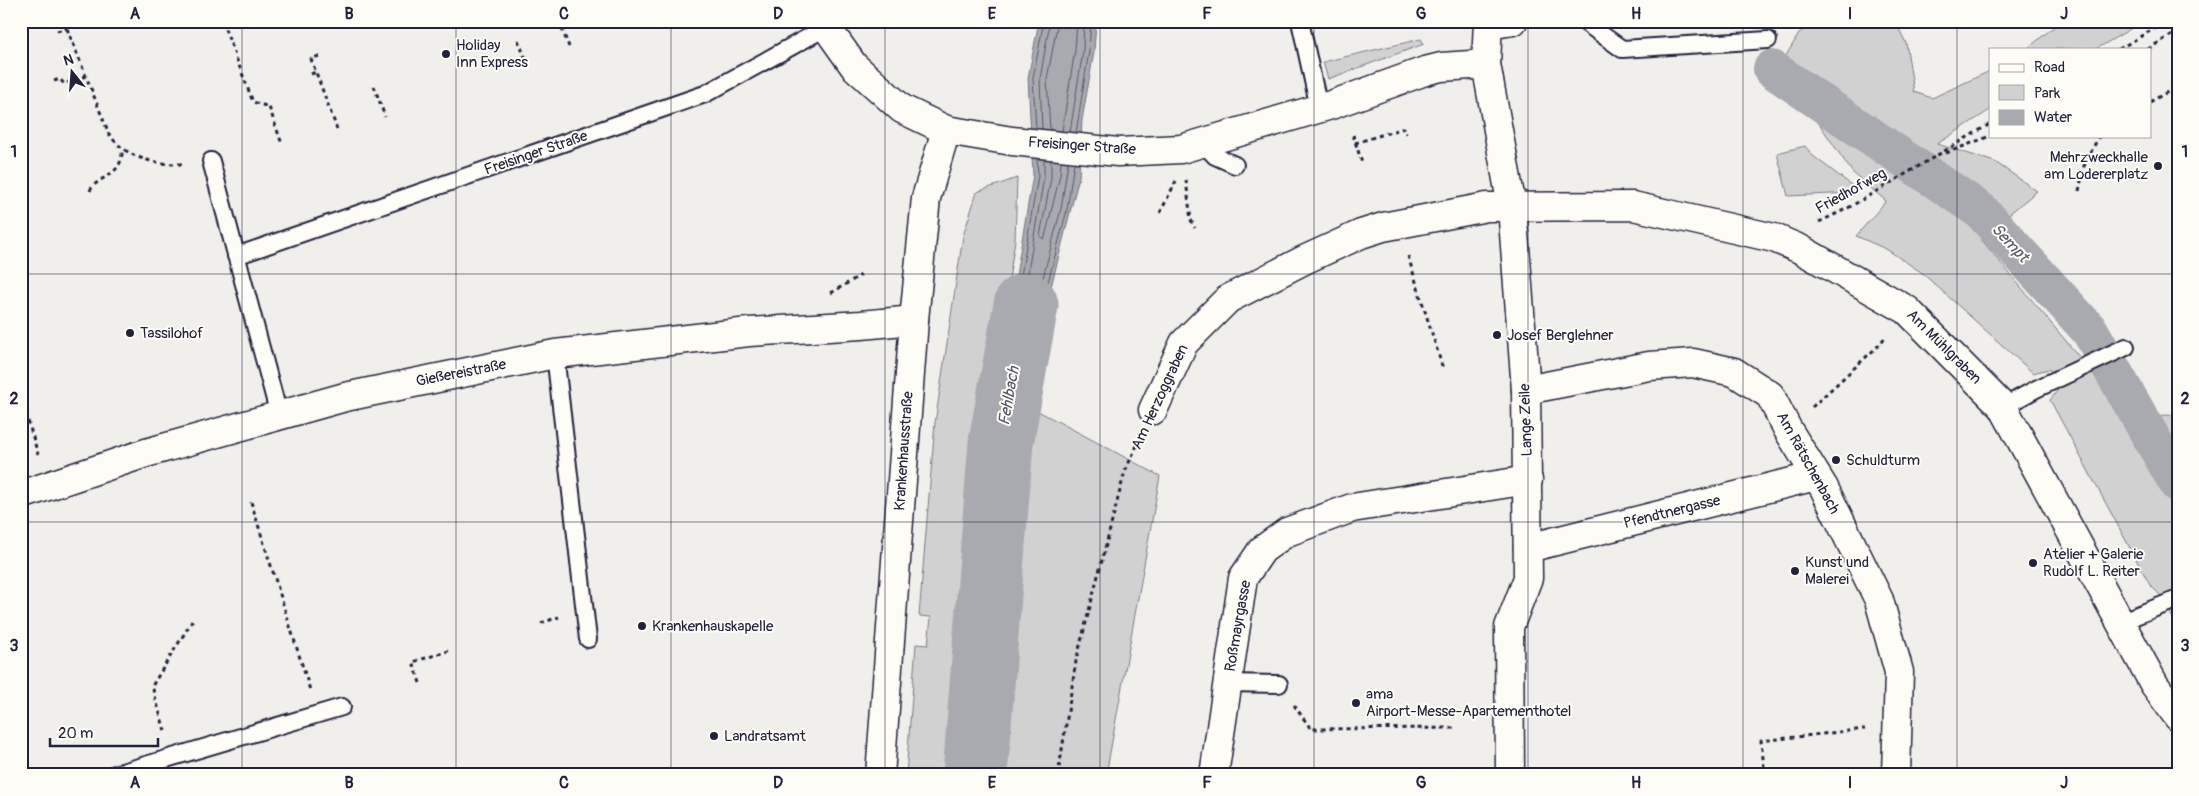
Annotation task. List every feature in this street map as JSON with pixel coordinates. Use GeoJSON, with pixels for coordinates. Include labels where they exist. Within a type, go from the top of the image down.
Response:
{"type":"FeatureCollection","features":[{"type":"Feature","properties":{"kind":"street","name":"Lange Zeile"},"geometry":{"type":"LineString","coordinates":[[1496,22],[1486,64],[1512,207],[1526,390],[1528,480],[1528,578],[1509,627],[1510,775]]}},
{"type":"Feature","properties":{"kind":"street","name":"Freisinger Straße"},"geometry":{"type":"LineString","coordinates":[[825,24],[854,66],[902,109],[946,130],[1012,141],[1118,152],[1190,152],[1425,70],[1486,64]]}},
{"type":"Feature","properties":{"kind":"street","name":"Krankenhausstraße"},"geometry":{"type":"LineString","coordinates":[[880,775],[914,320],[926,198],[946,130]]}},
{"type":"Feature","properties":{"kind":"street","name":"Am Mühlgraben"},"geometry":{"type":"LineString","coordinates":[[1512,207],[1633,206],[1774,238],[1800,250],[1907,310],[2003,407],[2154,684],[2178,717]]}},
{"type":"Feature","properties":{"kind":"street","name":"Am Herzoggraben"},"geometry":{"type":"LineString","coordinates":[[1153,410],[1184,343],[1228,299],[1304,260],[1361,234],[1399,224],[1487,207],[1512,207]]}},
{"type":"Feature","properties":{"kind":"street","name":"Gießereistraße"},"geometry":{"type":"LineString","coordinates":[[21,495],[146,454],[279,415],[381,389],[555,354],[749,332],[914,320]]}},
{"type":"Feature","properties":{"kind":"street","name":"Am Rätschenbach"},"geometry":{"type":"LineString","coordinates":[[1526,390],[1649,366],[1693,363],[1734,372],[1770,395],[1788,430],[1816,476],[1879,600],[1899,672],[1896,775]]}},
{"type":"Feature","properties":{"kind":"street","name":"Pfendtnergasse"},"geometry":{"type":"LineString","coordinates":[[1528,548],[1816,476]]}},
{"type":"Feature","properties":{"kind":"street","name":"Roßmayrgasse"},"geometry":{"type":"LineString","coordinates":[[1214,775],[1244,578],[1262,550],[1287,532],[1352,508],[1528,480]]}},
{"type":"Feature","properties":{"kind":"lane"},"geometry":{"type":"LineString","coordinates":[[1300,21],[1319,108]]}},
{"type":"Feature","properties":{"kind":"lane"},"geometry":{"type":"LineString","coordinates":[[1583,21],[1622,49],[1768,40]]}},
{"type":"Feature","properties":{"kind":"lane","name":"Freisinger Straße"},"geometry":{"type":"LineString","coordinates":[[236,256],[705,94],[825,24]]}},
{"type":"Feature","properties":{"kind":"lane"},"geometry":{"type":"LineString","coordinates":[[1190,152],[1215,156],[1235,165]]}},
{"type":"Feature","properties":{"kind":"lane"},"geometry":{"type":"LineString","coordinates":[[211,161],[279,415]]}},
{"type":"Feature","properties":{"kind":"lane"},"geometry":{"type":"LineString","coordinates":[[2003,407],[2126,347]]}},
{"type":"Feature","properties":{"kind":"lane"},"geometry":{"type":"LineString","coordinates":[[555,354],[588,639]]}},
{"type":"Feature","properties":{"kind":"lane"},"geometry":{"type":"LineString","coordinates":[[2120,622],[2178,599]]}},
{"type":"Feature","properties":{"kind":"lane"},"geometry":{"type":"LineString","coordinates":[[1228,683],[1279,684]]}},
{"type":"Feature","properties":{"kind":"lane"},"geometry":{"type":"LineString","coordinates":[[112,775],[342,706]]}},
{"type":"Feature","properties":{"kind":"path"},"geometry":{"type":"LineString","coordinates":[[64,21],[109,134],[115,143],[146,160],[164,164],[193,164],[211,161]]}},
{"type":"Feature","properties":{"kind":"path"},"geometry":{"type":"LineString","coordinates":[[203,23],[208,21]]}},
{"type":"Feature","properties":{"kind":"path"},"geometry":{"type":"LineString","coordinates":[[222,21],[253,102],[269,107],[282,144]]}},
{"type":"Feature","properties":{"kind":"path"},"geometry":{"type":"LineString","coordinates":[[559,21],[568,48]]}},
{"type":"Feature","properties":{"kind":"path"},"geometry":{"type":"LineString","coordinates":[[2121,48],[2167,21]]}},
{"type":"Feature","properties":{"kind":"path"},"geometry":{"type":"LineString","coordinates":[[57,32],[67,28]]}},
{"type":"Feature","properties":{"kind":"path"},"geometry":{"type":"LineString","coordinates":[[2150,48],[2178,31]]}},
{"type":"Feature","properties":{"kind":"path"},"geometry":{"type":"LineString","coordinates":[[518,40],[528,67]]}},
{"type":"Feature","properties":{"kind":"path"},"geometry":{"type":"LineString","coordinates":[[319,56],[311,59],[337,129]]}},
{"type":"Feature","properties":{"kind":"path"},"geometry":{"type":"LineString","coordinates":[[311,74],[316,72]]}},
{"type":"Feature","properties":{"kind":"path"},"geometry":{"type":"LineString","coordinates":[[54,81],[60,79],[64,84],[86,76]]}},
{"type":"Feature","properties":{"kind":"path"},"geometry":{"type":"LineString","coordinates":[[374,86],[385,117]]}},
{"type":"Feature","properties":{"kind":"path"},"geometry":{"type":"LineString","coordinates":[[2152,101],[2178,86]]}},
{"type":"Feature","properties":{"kind":"path","name":"Friedhofweg"},"geometry":{"type":"LineString","coordinates":[[1774,238],[1814,225],[1848,208],[1989,125]]}},
{"type":"Feature","properties":{"kind":"path"},"geometry":{"type":"LineString","coordinates":[[1355,143],[1404,128],[1406,134]]}},
{"type":"Feature","properties":{"kind":"path"},"geometry":{"type":"LineString","coordinates":[[1353,135],[1362,164]]}},
{"type":"Feature","properties":{"kind":"path","name":"Friedhofweg"},"geometry":{"type":"LineString","coordinates":[[1937,157],[1989,136]]}},
{"type":"Feature","properties":{"kind":"path"},"geometry":{"type":"LineString","coordinates":[[2079,191],[2084,166],[2098,138]]}},
{"type":"Feature","properties":{"kind":"path"},"geometry":{"type":"LineString","coordinates":[[90,191],[92,186],[113,173],[120,164],[123,149]]}},
{"type":"Feature","properties":{"kind":"path"},"geometry":{"type":"LineString","coordinates":[[1160,213],[1190,152]]}},
{"type":"Feature","properties":{"kind":"path"},"geometry":{"type":"LineString","coordinates":[[1190,152],[1191,220],[1195,228]]}},
{"type":"Feature","properties":{"kind":"path"},"geometry":{"type":"LineString","coordinates":[[1399,224],[1443,369]]}},
{"type":"Feature","properties":{"kind":"path"},"geometry":{"type":"LineString","coordinates":[[1788,430],[1877,347],[1889,332]]}},
{"type":"Feature","properties":{"kind":"path"},"geometry":{"type":"LineString","coordinates":[[21,398],[38,455]]}},
{"type":"Feature","properties":{"kind":"path","name":"Am Herzoggraben"},"geometry":{"type":"LineString","coordinates":[[1058,775],[1076,662],[1125,471],[1153,410]]}},
{"type":"Feature","properties":{"kind":"path"},"geometry":{"type":"LineString","coordinates":[[252,502],[306,676]]}},
{"type":"Feature","properties":{"kind":"path"},"geometry":{"type":"LineString","coordinates":[[162,722],[152,686],[194,618]]}},
{"type":"Feature","properties":{"kind":"path"},"geometry":{"type":"LineString","coordinates":[[420,683],[413,662],[448,651]]}},
{"type":"Feature","properties":{"kind":"path"},"geometry":{"type":"LineString","coordinates":[[1279,684],[1311,729],[1456,728]]}},
{"type":"Feature","properties":{"kind":"path"},"geometry":{"type":"LineString","coordinates":[[1765,775],[1760,741],[1897,725]]}},
{"type":"Feature","properties":{"kind":"green space"},"geometry":{"type":"Polygon","coordinates":[[[1820,21],[1895,21],[1906,43],[1914,92],[1932,98],[1989,71],[1989,111],[1937,144],[1995,162],[2037,191],[1980,238],[2101,383],[2119,416],[2178,415],[2178,651],[2173,620],[2166,601],[2150,585],[2050,400],[2062,385],[2049,369],[2033,373],[1921,272],[1886,249],[1856,236],[1886,201],[1852,172],[1780,66],[1800,32],[1820,21]]]}},
{"type":"Feature","properties":{"kind":"green space"},"geometry":{"type":"Polygon","coordinates":[[[2061,21],[2144,21],[2098,48],[2028,48],[2061,21]]]}},
{"type":"Feature","properties":{"kind":"green space"},"geometry":{"type":"Polygon","coordinates":[[[1421,39],[1424,44],[1328,79],[1323,62],[1421,39]]]}},
{"type":"Feature","properties":{"kind":"green space"},"geometry":{"type":"Polygon","coordinates":[[[1805,146],[1813,156],[1858,190],[1853,193],[1788,196],[1777,153],[1805,146]]]}},
{"type":"Feature","properties":{"kind":"green space"},"geometry":{"type":"Polygon","coordinates":[[[1017,178],[1015,240],[993,387],[1160,476],[1106,775],[906,775],[916,644],[928,645],[931,617],[919,616],[935,423],[963,236],[977,192],[1017,178]]]}},
{"type":"Feature","properties":{"kind":"water"},"geometry":{"type":"Polygon","coordinates":[[[1039,21],[1096,21],[1094,52],[1082,120],[1079,177],[1023,397],[997,387],[1033,175],[1028,78],[1039,21]]]}},
{"type":"Feature","properties":{"kind":"waterway","name":"Sempt"},"geometry":{"type":"LineString","coordinates":[[1772,69],[1981,211],[2090,331],[2178,484]]}},
{"type":"Feature","properties":{"kind":"waterway","name":"Fehlbach"},"geometry":{"type":"LineString","coordinates":[[975,775],[1001,442],[1026,305]]}},
{"type":"Feature","properties":{"kind":"place","name":"Holiday Inn Express"},"geometry":{"type":"Point","coordinates":[446,54]}},
{"type":"Feature","properties":{"kind":"place","name":"Mehrzweckhalle am Lodererplatz"},"geometry":{"type":"Point","coordinates":[2158,166]}},
{"type":"Feature","properties":{"kind":"place","name":"Tassilohof"},"geometry":{"type":"Point","coordinates":[130,333]}},
{"type":"Feature","properties":{"kind":"place","name":"Josef Berglehner"},"geometry":{"type":"Point","coordinates":[1497,335]}},
{"type":"Feature","properties":{"kind":"place","name":"Schuldturm"},"geometry":{"type":"Point","coordinates":[1836,460]}},
{"type":"Feature","properties":{"kind":"place","name":"Atelier + Galerie Rudolf L. Reiter"},"geometry":{"type":"Point","coordinates":[2033,563]}},
{"type":"Feature","properties":{"kind":"place","name":"Kunst und Malerei"},"geometry":{"type":"Point","coordinates":[1795,571]}},
{"type":"Feature","properties":{"kind":"place","name":"Krankenhauskapelle"},"geometry":{"type":"Point","coordinates":[642,626]}},
{"type":"Feature","properties":{"kind":"place","name":"ama Airport-Messe-Apartementhotel"},"geometry":{"type":"Point","coordinates":[1356,703]}},
{"type":"Feature","properties":{"kind":"place","name":"Landratsamt"},"geometry":{"type":"Point","coordinates":[714,736]}}]}
